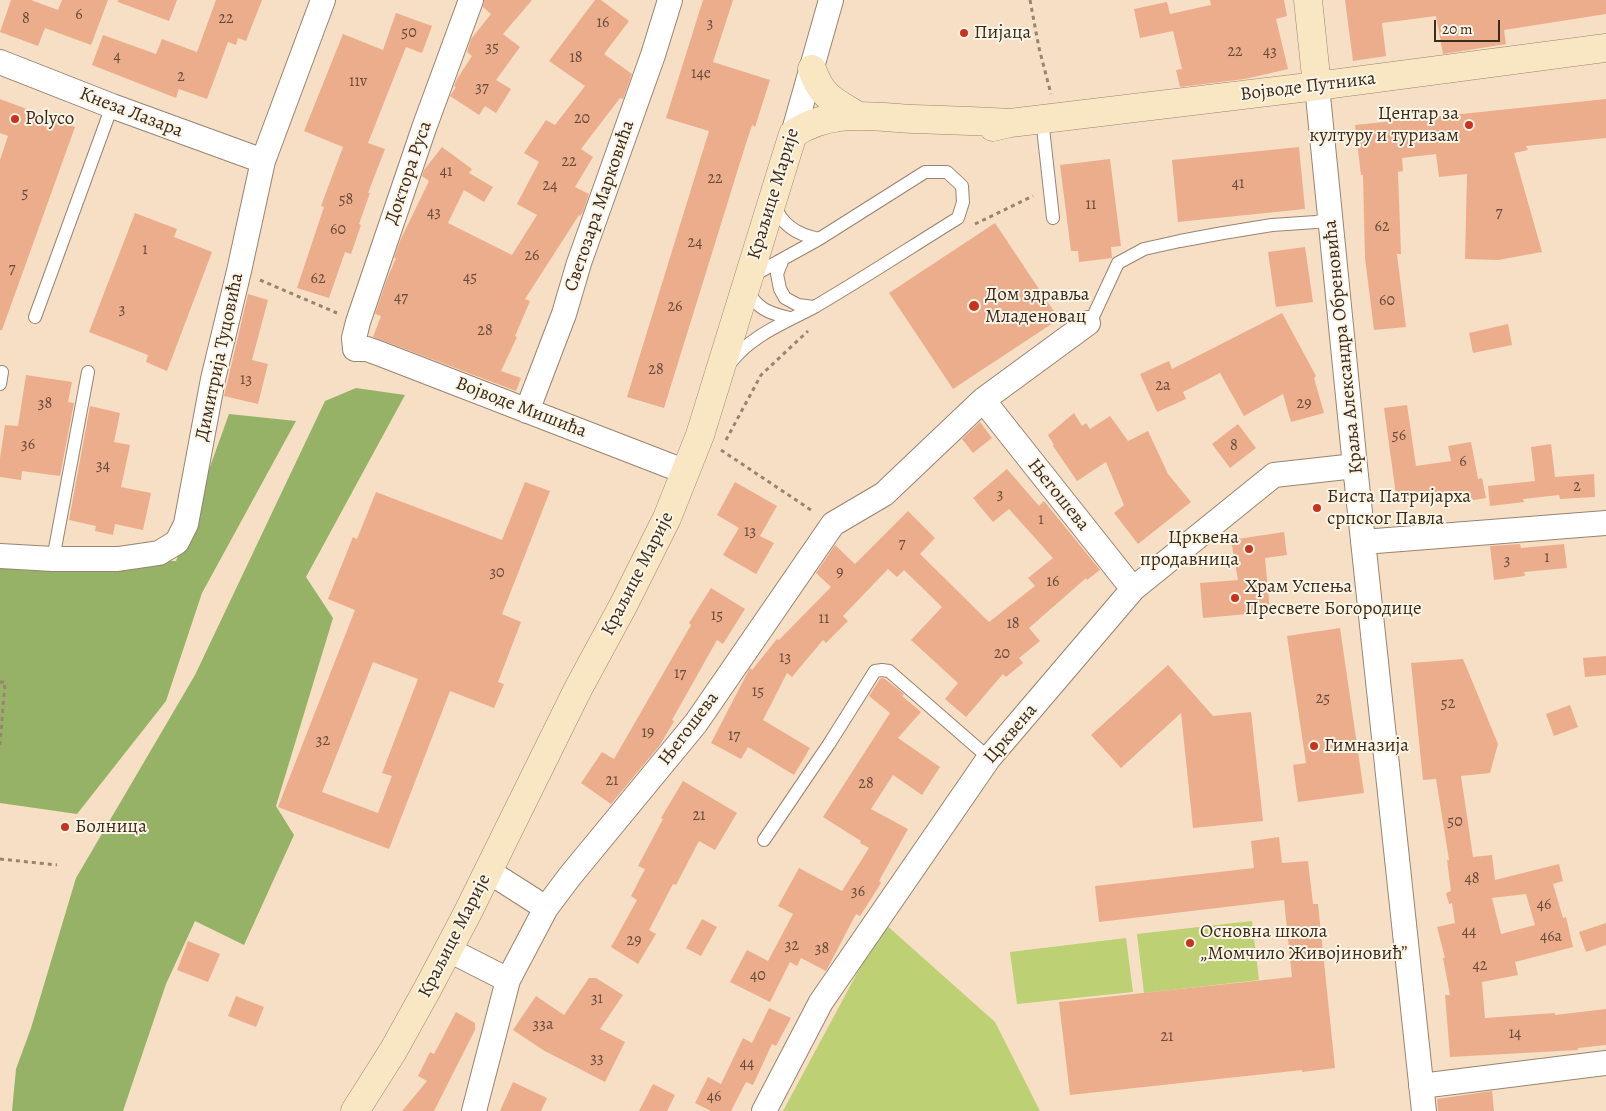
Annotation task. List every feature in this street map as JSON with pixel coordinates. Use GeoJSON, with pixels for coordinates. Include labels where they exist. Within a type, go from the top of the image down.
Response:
{"type":"FeatureCollection","features":[{"type":"Feature","properties":{"kind":"street","name":"Димитрија Туцовића"},"geometry":{"type":"LineString","coordinates":[[0,556],[53,559],[118,559],[159,554],[177,542],[186,524],[213,379],[263,161],[323,0]]}},
{"type":"Feature","properties":{"kind":"street","name":"Доктора Руса"},"geometry":{"type":"LineString","coordinates":[[354,349],[354,338],[358,322],[424,128],[471,0]]}},
{"type":"Feature","properties":{"kind":"street","name":"Светозара Марковића"},"geometry":{"type":"LineString","coordinates":[[527,411],[564,314],[579,263],[653,55],[670,0]]}},
{"type":"Feature","properties":{"kind":"street","name":"Краљице Марије"},"geometry":{"type":"LineString","coordinates":[[355,1111],[393,1052],[449,950],[578,689],[667,518],[700,435],[746,282],[791,143],[831,0]]}},
{"type":"Feature","properties":{"kind":"street","name":"Краља Александра Обреновића"},"geometry":{"type":"LineString","coordinates":[[1308,0],[1355,466],[1424,1111]]}},
{"type":"Feature","properties":{"kind":"street","name":"Војводе Путника"},"geometry":{"type":"LineString","coordinates":[[1010,123],[857,115],[829,118],[811,124],[791,143],[799,149],[813,139],[825,134],[841,133],[934,138],[962,135],[1010,123],[1318,86],[1606,48]]}},
{"type":"Feature","properties":{"kind":"street","name":"Кнеза Лазара"},"geometry":{"type":"LineString","coordinates":[[0,62],[112,106],[263,161]]}},
{"type":"Feature","properties":{"kind":"street"},"geometry":{"type":"LineString","coordinates":[[812,68],[820,88],[828,96],[857,115]]}},
{"type":"Feature","properties":{"kind":"street","name":"Његошева"},"geometry":{"type":"LineString","coordinates":[[474,1111],[508,980],[546,908],[570,876],[696,723],[833,524],[884,494],[983,400],[1088,323]]}},
{"type":"Feature","properties":{"kind":"street","name":"Војводе Мишића"},"geometry":{"type":"LineString","coordinates":[[354,349],[367,349],[378,353],[686,472]]}},
{"type":"Feature","properties":{"kind":"street","name":"Његошева"},"geometry":{"type":"LineString","coordinates":[[983,400],[1133,589]]}},
{"type":"Feature","properties":{"kind":"street","name":"Црквена"},"geometry":{"type":"LineString","coordinates":[[764,1111],[821,1002],[989,758],[1133,589],[1274,474],[1355,466]]}},
{"type":"Feature","properties":{"kind":"street"},"geometry":{"type":"LineString","coordinates":[[1363,542],[1606,523]]}},
{"type":"Feature","properties":{"kind":"street"},"geometry":{"type":"LineString","coordinates":[[488,871],[546,908]]}},
{"type":"Feature","properties":{"kind":"street"},"geometry":{"type":"LineString","coordinates":[[449,950],[508,980]]}},
{"type":"Feature","properties":{"kind":"street"},"geometry":{"type":"LineString","coordinates":[[1421,1086],[1606,1064]]}},
{"type":"Feature","properties":{"kind":"lane"},"geometry":{"type":"LineString","coordinates":[[35,317],[112,106]]}},
{"type":"Feature","properties":{"kind":"lane"},"geometry":{"type":"LineString","coordinates":[[1048,118],[1049,190],[1053,218]]}},
{"type":"Feature","properties":{"kind":"lane"},"geometry":{"type":"LineString","coordinates":[[717,380],[738,352],[751,342],[790,318],[814,307],[958,218],[963,202],[962,186],[947,172],[925,172],[746,282],[753,300],[775,314],[790,318]]}},
{"type":"Feature","properties":{"kind":"lane"},"geometry":{"type":"LineString","coordinates":[[773,198],[777,212],[795,232],[819,238]]}},
{"type":"Feature","properties":{"kind":"lane"},"geometry":{"type":"LineString","coordinates":[[1088,323],[1092,320],[1118,263],[1144,250],[1233,231],[1331,219]]}},
{"type":"Feature","properties":{"kind":"lane"},"geometry":{"type":"LineString","coordinates":[[783,259],[777,274],[780,288],[785,298],[798,305],[814,307]]}},
{"type":"Feature","properties":{"kind":"lane"},"geometry":{"type":"LineString","coordinates":[[53,559],[88,372]]}},
{"type":"Feature","properties":{"kind":"lane"},"geometry":{"type":"LineString","coordinates":[[764,840],[876,671],[890,671],[989,758]]}},
{"type":"Feature","properties":{"kind":"path"},"geometry":{"type":"LineString","coordinates":[[1030,0],[1052,97],[1048,118]]}},
{"type":"Feature","properties":{"kind":"path"},"geometry":{"type":"LineString","coordinates":[[974,224],[1049,190]]}},
{"type":"Feature","properties":{"kind":"path"},"geometry":{"type":"LineString","coordinates":[[239,271],[358,322]]}},
{"type":"Feature","properties":{"kind":"path"},"geometry":{"type":"LineString","coordinates":[[717,458],[761,375],[813,326]]}},
{"type":"Feature","properties":{"kind":"path"},"geometry":{"type":"LineString","coordinates":[[721,450],[833,524]]}},
{"type":"Feature","properties":{"kind":"path"},"geometry":{"type":"LineString","coordinates":[[0,682],[5,682],[0,745]]}},
{"type":"Feature","properties":{"kind":"path"},"geometry":{"type":"LineString","coordinates":[[0,859],[57,865]]}},
{"type":"Feature","properties":{"kind":"green space"},"geometry":{"type":"Polygon","coordinates":[[[356,388],[405,395],[306,577],[333,618],[276,806],[294,835],[244,945],[195,921],[166,984],[123,1111],[12,1111],[16,1069],[31,1028],[76,878],[195,675],[325,401],[356,388]]]}},
{"type":"Feature","properties":{"kind":"green space"},"geometry":{"type":"Polygon","coordinates":[[[229,414],[296,421],[202,593],[166,701],[77,814],[0,803],[0,559],[176,561],[229,414]]]}},
{"type":"Feature","properties":{"kind":"green space"},"geometry":{"type":"Polygon","coordinates":[[[1252,921],[1259,980],[1144,993],[1137,934],[1252,921]]]}},
{"type":"Feature","properties":{"kind":"green space"},"geometry":{"type":"Polygon","coordinates":[[[884,923],[995,1022],[1040,1111],[783,1111],[884,923]]]}},
{"type":"Feature","properties":{"kind":"green space"},"geometry":{"type":"Polygon","coordinates":[[[1126,938],[1133,992],[1017,1004],[1010,952],[1126,938]]]}},
{"type":"Feature","properties":{"kind":"building"},"geometry":{"type":"Polygon","coordinates":[[[11,0],[31,0],[58,10],[62,0],[108,0],[91,45],[45,28],[38,46],[0,32],[11,0]]]}},
{"type":"Feature","properties":{"kind":"building"},"geometry":{"type":"Polygon","coordinates":[[[118,0],[177,0],[169,21],[118,2],[118,0]]]}},
{"type":"Feature","properties":{"kind":"building"},"geometry":{"type":"Polygon","coordinates":[[[216,0],[262,0],[246,41],[238,38],[236,45],[228,42],[207,99],[179,89],[176,98],[92,65],[103,35],[156,54],[162,39],[197,52],[216,0]]]}},
{"type":"Feature","properties":{"kind":"building"},"geometry":{"type":"Polygon","coordinates":[[[484,0],[532,0],[503,34],[520,47],[496,80],[511,89],[496,113],[485,106],[479,115],[450,96],[456,87],[454,86],[457,79],[472,56],[467,52],[471,39],[491,14],[483,7],[484,0]]]}},
{"type":"Feature","properties":{"kind":"building"},"geometry":{"type":"Polygon","coordinates":[[[595,0],[601,0],[629,21],[604,54],[632,74],[623,99],[620,98],[581,149],[593,157],[575,187],[589,194],[583,212],[579,215],[525,299],[530,301],[515,336],[517,337],[501,371],[521,378],[516,391],[373,337],[381,316],[375,314],[396,258],[394,258],[400,241],[429,181],[422,176],[424,170],[442,147],[472,169],[469,173],[493,187],[484,202],[464,190],[448,223],[512,255],[537,215],[517,204],[539,162],[524,153],[546,120],[555,125],[585,86],[549,61],[595,0]]]}},
{"type":"Feature","properties":{"kind":"building"},"geometry":{"type":"Polygon","coordinates":[[[703,0],[733,0],[713,62],[770,80],[755,127],[752,125],[664,408],[627,397],[709,131],[666,118],[703,0]]]}},
{"type":"Feature","properties":{"kind":"building"},"geometry":{"type":"Polygon","coordinates":[[[1210,0],[1284,0],[1287,16],[1276,19],[1288,69],[1245,79],[1180,87],[1176,70],[1182,69],[1173,31],[1140,38],[1134,9],[1167,2],[1170,14],[1211,5],[1210,0]]]}},
{"type":"Feature","properties":{"kind":"building"},"geometry":{"type":"Polygon","coordinates":[[[1345,0],[1606,0],[1606,14],[1504,30],[1506,44],[1443,54],[1436,16],[1382,23],[1386,56],[1353,61],[1345,0]]]}},
{"type":"Feature","properties":{"kind":"building"},"geometry":{"type":"Polygon","coordinates":[[[396,13],[432,26],[422,53],[406,47],[368,143],[385,149],[368,193],[370,193],[351,254],[345,252],[329,298],[297,288],[324,207],[321,206],[343,147],[304,131],[343,34],[383,50],[396,13]]]}},
{"type":"Feature","properties":{"kind":"building"},"geometry":{"type":"Polygon","coordinates":[[[0,99],[75,127],[2,330],[0,330],[0,160],[8,136],[0,133],[0,99]]]}},
{"type":"Feature","properties":{"kind":"building"},"geometry":{"type":"Polygon","coordinates":[[[1606,99],[1606,138],[1526,146],[1528,150],[1514,153],[1542,252],[1498,260],[1465,259],[1467,174],[1439,177],[1436,154],[1402,158],[1403,171],[1398,172],[1401,254],[1397,254],[1406,327],[1374,330],[1365,258],[1363,175],[1361,175],[1355,125],[1606,99]]]}},
{"type":"Feature","properties":{"kind":"building"},"geometry":{"type":"Polygon","coordinates":[[[1299,147],[1305,209],[1178,222],[1172,160],[1299,147]]]}},
{"type":"Feature","properties":{"kind":"building"},"geometry":{"type":"Polygon","coordinates":[[[1110,159],[1121,246],[1111,247],[1112,258],[1079,262],[1078,251],[1071,251],[1060,165],[1110,159]]]}},
{"type":"Feature","properties":{"kind":"building"},"geometry":{"type":"Polygon","coordinates":[[[135,213],[177,229],[174,237],[212,252],[167,371],[146,362],[148,355],[89,332],[135,213]]]}},
{"type":"Feature","properties":{"kind":"building","name":"Дом здравља Младеновац"},"geometry":{"type":"Polygon","coordinates":[[[995,223],[1059,319],[953,389],[889,293],[995,223]]]}},
{"type":"Feature","properties":{"kind":"building"},"geometry":{"type":"Polygon","coordinates":[[[1305,247],[1313,302],[1276,307],[1268,252],[1305,247]]]}},
{"type":"Feature","properties":{"kind":"building"},"geometry":{"type":"Polygon","coordinates":[[[248,294],[268,300],[252,360],[268,364],[258,404],[224,396],[248,294]]]}},
{"type":"Feature","properties":{"kind":"building"},"geometry":{"type":"Polygon","coordinates":[[[1282,313],[1316,376],[1314,378],[1324,413],[1291,422],[1283,394],[1244,416],[1220,373],[1183,392],[1186,399],[1157,412],[1140,374],[1169,361],[1172,369],[1282,313]]]}},
{"type":"Feature","properties":{"kind":"building"},"geometry":{"type":"Polygon","coordinates":[[[1508,324],[1512,345],[1473,353],[1469,333],[1508,324]]]}},
{"type":"Feature","properties":{"kind":"building"},"geometry":{"type":"Polygon","coordinates":[[[26,375],[72,382],[68,402],[74,403],[60,476],[22,471],[21,480],[0,477],[0,458],[5,425],[18,426],[26,375]]]}},
{"type":"Feature","properties":{"kind":"building"},"geometry":{"type":"Polygon","coordinates":[[[1407,405],[1416,466],[1451,461],[1448,446],[1471,442],[1478,479],[1482,478],[1486,498],[1456,503],[1454,494],[1397,502],[1384,408],[1407,405]]]}},
{"type":"Feature","properties":{"kind":"building"},"geometry":{"type":"Polygon","coordinates":[[[90,406],[120,413],[114,442],[130,445],[121,487],[151,493],[143,530],[115,524],[113,535],[95,531],[96,526],[69,520],[90,406]]]}},
{"type":"Feature","properties":{"kind":"building"},"geometry":{"type":"Polygon","coordinates":[[[1074,413],[1082,426],[1086,423],[1090,429],[1110,416],[1128,441],[1148,431],[1168,474],[1191,502],[1138,544],[1114,513],[1124,505],[1106,462],[1077,481],[1053,446],[1048,435],[1074,413]]]}},
{"type":"Feature","properties":{"kind":"building"},"geometry":{"type":"Polygon","coordinates":[[[980,422],[992,438],[973,453],[962,439],[980,422]]]}},
{"type":"Feature","properties":{"kind":"building"},"geometry":{"type":"Polygon","coordinates":[[[1238,424],[1256,448],[1230,468],[1212,444],[1238,424]]]}},
{"type":"Feature","properties":{"kind":"building"},"geometry":{"type":"Polygon","coordinates":[[[1551,444],[1555,477],[1594,474],[1595,497],[1560,499],[1559,495],[1523,499],[1524,502],[1490,506],[1488,486],[1535,481],[1531,447],[1551,444]]]}},
{"type":"Feature","properties":{"kind":"building"},"geometry":{"type":"Polygon","coordinates":[[[1007,469],[1039,506],[1044,501],[1100,570],[1087,580],[1086,578],[1029,628],[1040,641],[1019,658],[1023,663],[1006,677],[1003,674],[966,717],[945,699],[958,683],[911,640],[942,607],[904,570],[897,577],[888,569],[843,616],[848,621],[826,643],[823,640],[792,677],[787,673],[763,720],[810,748],[794,775],[748,747],[741,759],[711,743],[750,668],[752,670],[777,639],[779,640],[831,587],[816,573],[835,545],[855,564],[908,511],[935,538],[920,554],[989,622],[1035,586],[1028,578],[1053,558],[1009,509],[993,522],[973,498],[1007,469]]]}},
{"type":"Feature","properties":{"kind":"building"},"geometry":{"type":"Polygon","coordinates":[[[525,482],[550,491],[502,614],[521,622],[498,682],[504,684],[494,708],[450,691],[389,849],[278,807],[355,610],[328,599],[353,537],[357,539],[376,492],[502,540],[525,482]],[[373,662],[322,792],[378,813],[392,776],[382,773],[418,679],[373,662]]]}},
{"type":"Feature","properties":{"kind":"building"},"geometry":{"type":"Polygon","coordinates":[[[735,482],[777,506],[760,536],[774,543],[756,574],[723,555],[739,528],[717,515],[735,482]]]}},
{"type":"Feature","properties":{"kind":"building"},"geometry":{"type":"Polygon","coordinates":[[[1284,532],[1287,555],[1265,558],[1270,612],[1203,618],[1200,583],[1238,580],[1231,540],[1284,532]]]}},
{"type":"Feature","properties":{"kind":"building"},"geometry":{"type":"Polygon","coordinates":[[[1520,544],[1521,548],[1564,544],[1567,568],[1524,572],[1525,576],[1494,580],[1490,546],[1520,544]]]}},
{"type":"Feature","properties":{"kind":"building"},"geometry":{"type":"Polygon","coordinates":[[[711,588],[745,609],[723,644],[717,640],[660,745],[611,804],[581,783],[602,752],[614,759],[691,625],[689,623],[711,588]]]}},
{"type":"Feature","properties":{"kind":"building"},"geometry":{"type":"Polygon","coordinates":[[[1340,628],[1364,793],[1298,802],[1293,765],[1306,763],[1287,636],[1340,628]]]}},
{"type":"Feature","properties":{"kind":"building"},"geometry":{"type":"Polygon","coordinates":[[[1606,656],[1606,675],[1585,677],[1583,658],[1606,656]]]}},
{"type":"Feature","properties":{"kind":"building"},"geometry":{"type":"Polygon","coordinates":[[[1463,659],[1498,744],[1490,773],[1461,776],[1473,857],[1492,855],[1495,880],[1559,864],[1563,881],[1553,884],[1563,918],[1566,917],[1573,947],[1515,962],[1518,975],[1482,982],[1485,1018],[1555,1013],[1555,1015],[1606,1009],[1606,1045],[1578,1048],[1578,1050],[1450,1057],[1445,995],[1450,995],[1443,958],[1445,958],[1437,927],[1455,923],[1452,903],[1449,904],[1446,893],[1451,891],[1447,860],[1449,860],[1436,779],[1423,780],[1411,663],[1463,659]],[[1526,894],[1492,898],[1501,934],[1535,925],[1526,894]]]}},
{"type":"Feature","properties":{"kind":"building"},"geometry":{"type":"Polygon","coordinates":[[[1168,665],[1213,716],[1251,712],[1263,821],[1193,828],[1181,713],[1121,768],[1091,735],[1168,665]]]}},
{"type":"Feature","properties":{"kind":"building"},"geometry":{"type":"Polygon","coordinates":[[[882,678],[904,694],[902,696],[921,712],[898,738],[940,767],[922,795],[893,775],[871,809],[908,829],[879,881],[881,883],[860,916],[856,914],[826,971],[801,958],[797,966],[790,962],[770,1002],[730,982],[747,950],[768,961],[793,914],[778,906],[799,868],[842,891],[869,848],[823,817],[890,713],[869,696],[882,678]]]}},
{"type":"Feature","properties":{"kind":"building"},"geometry":{"type":"Polygon","coordinates":[[[1570,705],[1578,727],[1554,736],[1546,714],[1570,705]]]}},
{"type":"Feature","properties":{"kind":"building"},"geometry":{"type":"Polygon","coordinates":[[[683,781],[737,813],[715,850],[699,841],[676,885],[673,884],[649,930],[656,934],[638,964],[611,947],[637,900],[631,896],[645,869],[638,866],[663,819],[661,818],[683,781]]]}},
{"type":"Feature","properties":{"kind":"building"},"geometry":{"type":"Polygon","coordinates":[[[1279,837],[1282,863],[1308,861],[1313,904],[1318,904],[1335,1068],[1070,1095],[1059,1002],[1292,977],[1284,900],[1099,922],[1095,886],[1254,868],[1251,841],[1279,837]]]}},
{"type":"Feature","properties":{"kind":"building"},"geometry":{"type":"Polygon","coordinates":[[[702,919],[717,927],[701,956],[686,948],[702,919]]]}},
{"type":"Feature","properties":{"kind":"building"},"geometry":{"type":"Polygon","coordinates":[[[1606,923],[1606,945],[1586,952],[1579,932],[1606,923]]]}},
{"type":"Feature","properties":{"kind":"building"},"geometry":{"type":"Polygon","coordinates":[[[188,941],[220,954],[208,982],[177,970],[188,941]]]}},
{"type":"Feature","properties":{"kind":"building"},"geometry":{"type":"Polygon","coordinates":[[[589,978],[596,978],[623,995],[600,1029],[625,1042],[605,1082],[543,1050],[513,1030],[536,996],[564,1015],[589,978]]]}},
{"type":"Feature","properties":{"kind":"building"},"geometry":{"type":"Polygon","coordinates":[[[236,996],[264,1007],[256,1027],[228,1016],[236,996]]]}},
{"type":"Feature","properties":{"kind":"building"},"geometry":{"type":"Polygon","coordinates":[[[769,1008],[791,1018],[776,1046],[772,1044],[753,1085],[746,1082],[731,1111],[711,1111],[695,1103],[708,1077],[721,1084],[743,1038],[752,1043],[769,1008]]]}},
{"type":"Feature","properties":{"kind":"building"},"geometry":{"type":"Polygon","coordinates":[[[456,1012],[475,1023],[475,1030],[434,1111],[402,1111],[427,1081],[418,1076],[430,1052],[434,1054],[456,1012]]]}},
{"type":"Feature","properties":{"kind":"building"},"geometry":{"type":"Polygon","coordinates":[[[513,1082],[547,1098],[541,1111],[500,1111],[513,1082]]]}},
{"type":"Feature","properties":{"kind":"building"},"geometry":{"type":"Polygon","coordinates":[[[653,1084],[675,1095],[667,1111],[639,1111],[653,1084]]]}},
{"type":"Feature","properties":{"kind":"building"},"geometry":{"type":"Polygon","coordinates":[[[1492,1091],[1494,1111],[1438,1111],[1437,1099],[1492,1091]]]}},
{"type":"Feature","properties":{"kind":"place","name":"Пијаца"},"geometry":{"type":"Point","coordinates":[964,33]}},
{"type":"Feature","properties":{"kind":"place","name":"Polyco"},"geometry":{"type":"Point","coordinates":[15,119]}},
{"type":"Feature","properties":{"kind":"place","name":"Центар за културу и туризам"},"geometry":{"type":"Point","coordinates":[1469,125]}},
{"type":"Feature","properties":{"kind":"place","name":"Дом здравља Младеновац"},"geometry":{"type":"Point","coordinates":[974,306]}},
{"type":"Feature","properties":{"kind":"place","name":"Биста Патријарха српског Павла"},"geometry":{"type":"Point","coordinates":[1317,508]}},
{"type":"Feature","properties":{"kind":"place","name":"Црквена продавница"},"geometry":{"type":"Point","coordinates":[1249,549]}},
{"type":"Feature","properties":{"kind":"place","name":"Храм Успења Пресвете Богородице"},"geometry":{"type":"Point","coordinates":[1235,598]}},
{"type":"Feature","properties":{"kind":"place","name":"Гимназија"},"geometry":{"type":"Point","coordinates":[1314,746]}},
{"type":"Feature","properties":{"kind":"place","name":"Болница"},"geometry":{"type":"Point","coordinates":[65,827]}},
{"type":"Feature","properties":{"kind":"place","name":"Основна школа „Момчило Живојиновић”"},"geometry":{"type":"Point","coordinates":[1190,943]}}]}
